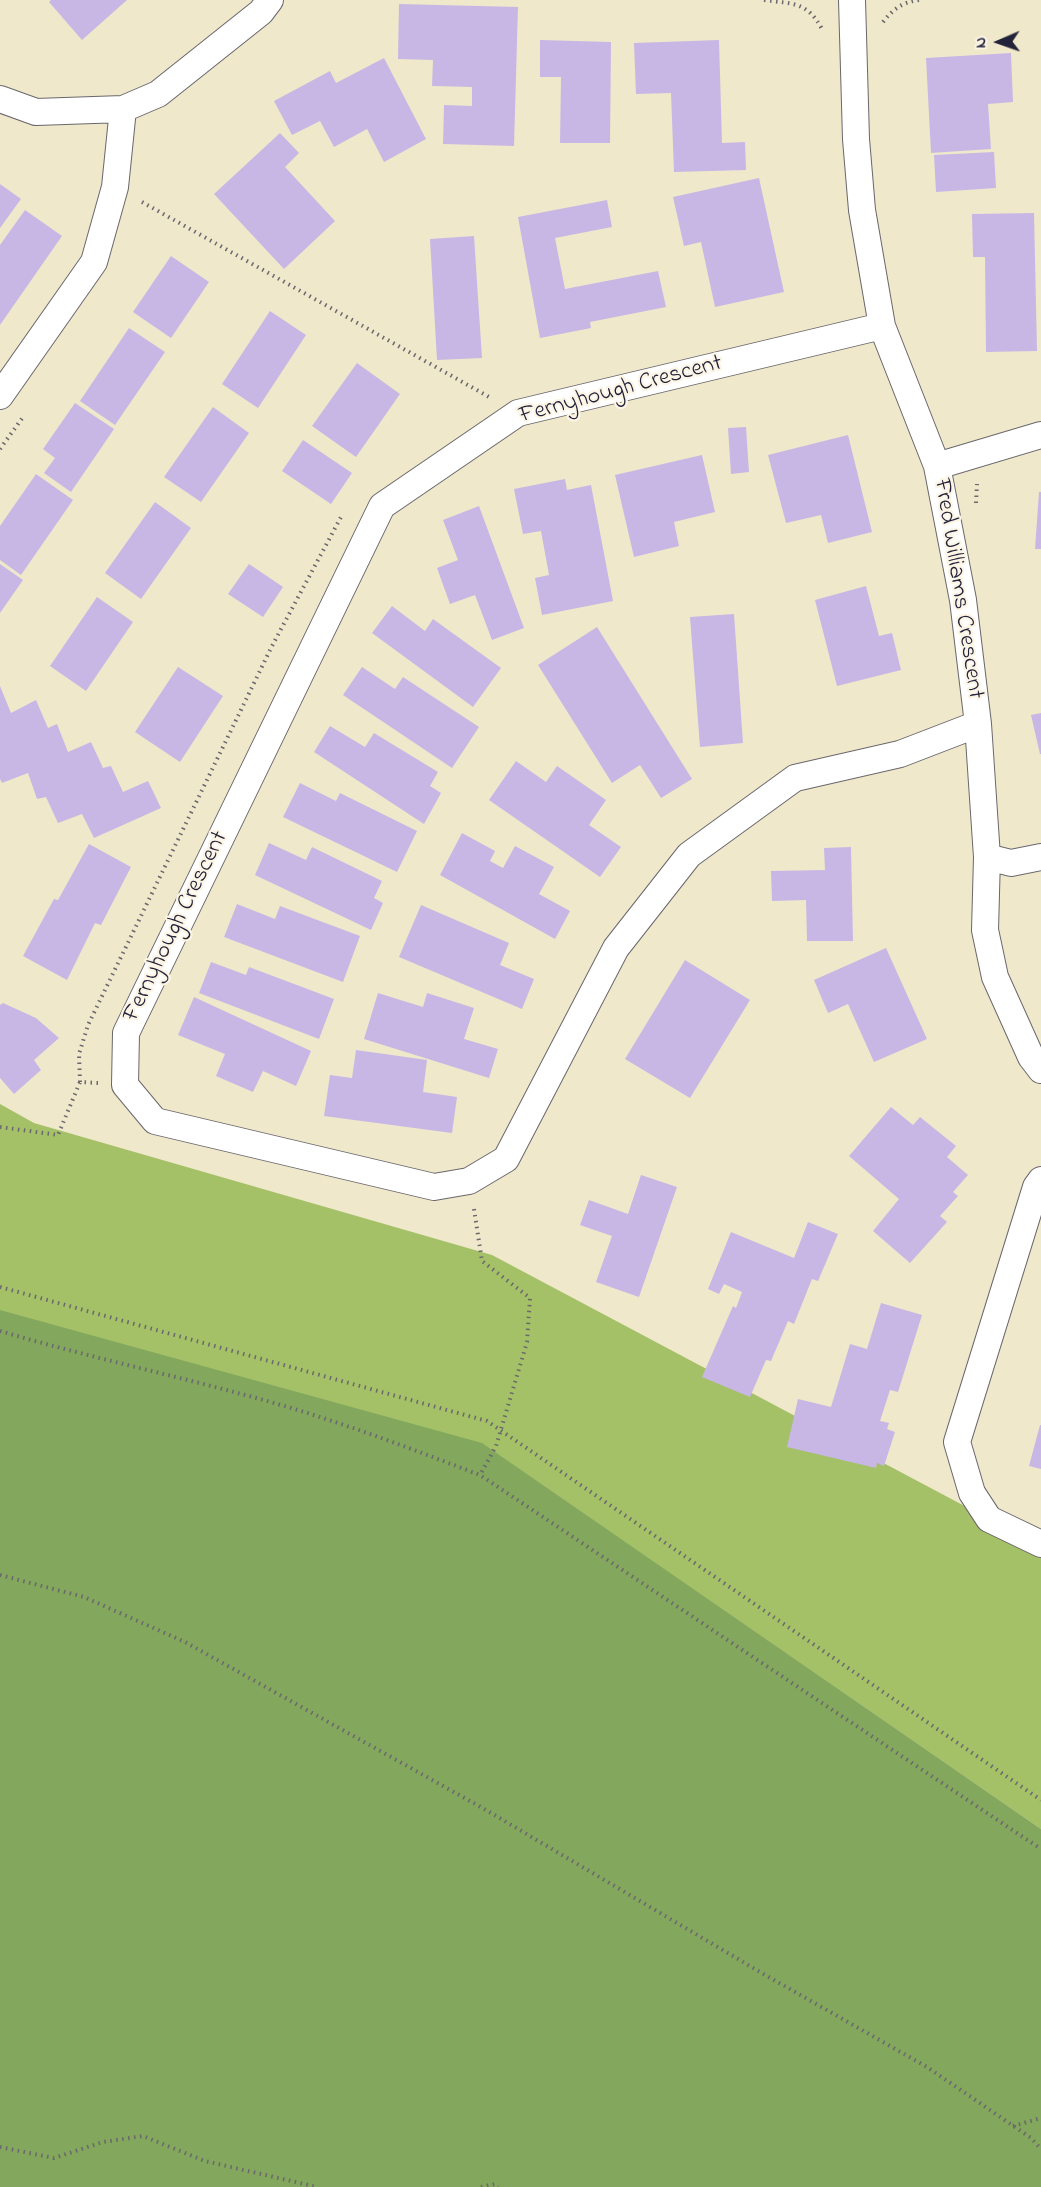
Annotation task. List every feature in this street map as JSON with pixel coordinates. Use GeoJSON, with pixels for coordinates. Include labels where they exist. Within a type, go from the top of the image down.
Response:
{"type":"FeatureCollection","features":[{"type":"Feature","properties":{"kind":"street"},"geometry":{"type":"LineString","coordinates":[[0,99],[36,112],[123,110],[158,94],[261,12],[270,0]]}},
{"type":"Feature","properties":{"kind":"street","name":"Fred Williams Crescent"},"geometry":{"type":"LineString","coordinates":[[852,0],[856,127],[862,210],[882,326],[937,465],[963,600],[978,724],[987,857],[985,930],[995,977],[1031,1057],[1041,1070]]}},
{"type":"Feature","properties":{"kind":"street"},"geometry":{"type":"LineString","coordinates":[[0,396],[94,262],[115,187],[123,110]]}},
{"type":"Feature","properties":{"kind":"street","name":"Fernyhough Crescent"},"geometry":{"type":"LineString","coordinates":[[125,1085],[126,1033],[382,506],[518,414],[882,326]]}},
{"type":"Feature","properties":{"kind":"street"},"geometry":{"type":"LineString","coordinates":[[937,465],[1041,435]]}},
{"type":"Feature","properties":{"kind":"street"},"geometry":{"type":"LineString","coordinates":[[125,1085],[155,1121],[434,1187],[470,1181],[506,1159],[615,948],[689,855],[795,778],[900,754],[978,724]]}},
{"type":"Feature","properties":{"kind":"street"},"geometry":{"type":"LineString","coordinates":[[987,857],[1011,863],[1041,857]]}},
{"type":"Feature","properties":{"kind":"street"},"geometry":{"type":"LineString","coordinates":[[1041,1180],[1036,1187],[957,1442],[972,1492],[989,1519],[1041,1544]]}},
{"type":"Feature","properties":{"kind":"path"},"geometry":{"type":"LineString","coordinates":[[138,200],[518,414]]}},
{"type":"Feature","properties":{"kind":"path"},"geometry":{"type":"LineString","coordinates":[[0,1127],[58,1135],[80,1082],[79,1054],[88,1025],[282,626],[341,516],[382,506]]}},
{"type":"Feature","properties":{"kind":"path"},"geometry":{"type":"LineString","coordinates":[[80,1082],[125,1085]]}},
{"type":"Feature","properties":{"kind":"path"},"geometry":{"type":"LineString","coordinates":[[470,1181],[482,1261],[530,1298],[527,1341],[494,1452],[480,1475]]}},
{"type":"Feature","properties":{"kind":"path"},"geometry":{"type":"LineString","coordinates":[[0,1287],[487,1421],[1041,1800]]}},
{"type":"Feature","properties":{"kind":"path"},"geometry":{"type":"LineString","coordinates":[[0,1332],[274,1403],[387,1439],[480,1475],[1041,1849]]}},
{"type":"Feature","properties":{"kind":"path"},"geometry":{"type":"LineString","coordinates":[[0,1575],[84,1597],[185,1642],[486,1810],[760,1972],[927,2067],[1031,2138],[1041,2149]]}},
{"type":"Feature","properties":{"kind":"path"},"geometry":{"type":"LineString","coordinates":[[1013,2126],[1041,2118]]}},
{"type":"Feature","properties":{"kind":"path"},"geometry":{"type":"LineString","coordinates":[[0,2147],[54,2158],[103,2142],[143,2136],[205,2161],[317,2187]]}},
{"type":"Feature","properties":{"kind":"path"},"geometry":{"type":"LineString","coordinates":[[481,2187],[495,2184],[498,2187]]}},
{"type":"Feature","properties":{"kind":"green space"},"geometry":{"type":"Polygon","coordinates":[[[0,1104],[34,1123],[492,1255],[989,1519],[1041,1540],[1041,1829],[494,1452],[0,1312],[0,1104]]]}},
{"type":"Feature","properties":{"kind":"green space"},"geometry":{"type":"Polygon","coordinates":[[[0,1310],[482,1443],[1041,1829],[1041,2187],[0,2187],[0,1310]]]}},
{"type":"Feature","properties":{"kind":"building"},"geometry":{"type":"Polygon","coordinates":[[[51,0],[127,0],[82,40],[49,2],[51,0]]]}},
{"type":"Feature","properties":{"kind":"building"},"geometry":{"type":"Polygon","coordinates":[[[399,4],[518,7],[514,146],[443,144],[444,105],[472,106],[472,87],[432,86],[433,60],[398,59],[399,4]]]}},
{"type":"Feature","properties":{"kind":"building"},"geometry":{"type":"Polygon","coordinates":[[[540,40],[611,42],[610,143],[560,143],[561,77],[540,77],[540,40]]]}},
{"type":"Feature","properties":{"kind":"building"},"geometry":{"type":"Polygon","coordinates":[[[719,40],[722,143],[745,142],[746,170],[674,172],[671,93],[636,94],[634,43],[719,40]]]}},
{"type":"Feature","properties":{"kind":"building"},"geometry":{"type":"Polygon","coordinates":[[[1011,53],[1013,102],[988,104],[991,149],[931,153],[926,58],[1011,53]]]}},
{"type":"Feature","properties":{"kind":"building"},"geometry":{"type":"Polygon","coordinates":[[[384,58],[426,139],[384,162],[367,129],[334,147],[320,121],[292,135],[274,101],[330,71],[336,83],[384,58]]]}},
{"type":"Feature","properties":{"kind":"building"},"geometry":{"type":"Polygon","coordinates":[[[280,133],[299,153],[285,167],[335,221],[284,269],[214,194],[280,133]]]}},
{"type":"Feature","properties":{"kind":"building"},"geometry":{"type":"Polygon","coordinates":[[[994,152],[996,188],[936,192],[934,155],[994,152]]]}},
{"type":"Feature","properties":{"kind":"building"},"geometry":{"type":"Polygon","coordinates":[[[759,178],[784,292],[715,307],[701,242],[684,246],[673,197],[759,178]]]}},
{"type":"Feature","properties":{"kind":"building"},"geometry":{"type":"Polygon","coordinates":[[[0,184],[21,199],[0,228],[0,184]]]}},
{"type":"Feature","properties":{"kind":"building"},"geometry":{"type":"Polygon","coordinates":[[[607,200],[612,227],[555,238],[565,289],[658,271],[666,307],[590,322],[591,328],[540,338],[518,217],[607,200]]]}},
{"type":"Feature","properties":{"kind":"building"},"geometry":{"type":"Polygon","coordinates":[[[25,210],[62,236],[0,325],[0,245],[25,210]]]}},
{"type":"Feature","properties":{"kind":"building"},"geometry":{"type":"Polygon","coordinates":[[[1034,213],[1037,351],[986,352],[985,257],[973,257],[972,214],[1034,213]]]}},
{"type":"Feature","properties":{"kind":"building"},"geometry":{"type":"Polygon","coordinates":[[[474,236],[482,358],[437,360],[430,239],[474,236]]]}},
{"type":"Feature","properties":{"kind":"building"},"geometry":{"type":"Polygon","coordinates":[[[171,256],[209,282],[171,338],[133,312],[171,256]]]}},
{"type":"Feature","properties":{"kind":"building"},"geometry":{"type":"Polygon","coordinates":[[[270,311],[306,335],[258,408],[222,384],[270,311]]]}},
{"type":"Feature","properties":{"kind":"building"},"geometry":{"type":"Polygon","coordinates":[[[129,328],[165,352],[115,425],[80,401],[129,328]]]}},
{"type":"Feature","properties":{"kind":"building"},"geometry":{"type":"Polygon","coordinates":[[[357,363],[400,394],[356,457],[312,426],[357,363]]]}},
{"type":"Feature","properties":{"kind":"building"},"geometry":{"type":"Polygon","coordinates":[[[75,403],[114,429],[71,492],[44,473],[55,458],[43,449],[75,403]]]}},
{"type":"Feature","properties":{"kind":"building"},"geometry":{"type":"Polygon","coordinates":[[[213,407],[249,433],[201,502],[164,477],[213,407]]]}},
{"type":"Feature","properties":{"kind":"building"},"geometry":{"type":"Polygon","coordinates":[[[746,427],[749,472],[731,474],[728,428],[746,427]]]}},
{"type":"Feature","properties":{"kind":"building"},"geometry":{"type":"Polygon","coordinates":[[[848,435],[872,532],[828,543],[821,515],[786,523],[768,455],[848,435]]]}},
{"type":"Feature","properties":{"kind":"building"},"geometry":{"type":"Polygon","coordinates":[[[303,440],[352,473],[331,504],[282,471],[303,440]]]}},
{"type":"Feature","properties":{"kind":"building"},"geometry":{"type":"Polygon","coordinates":[[[702,455],[715,512],[674,522],[679,546],[634,557],[615,475],[702,455]]]}},
{"type":"Feature","properties":{"kind":"building"},"geometry":{"type":"Polygon","coordinates":[[[36,474],[73,500],[21,575],[0,560],[0,526],[36,474]]]}},
{"type":"Feature","properties":{"kind":"building"},"geometry":{"type":"Polygon","coordinates":[[[565,479],[567,490],[591,485],[613,601],[542,615],[535,578],[549,575],[541,531],[523,534],[514,489],[565,479]]]}},
{"type":"Feature","properties":{"kind":"building"},"geometry":{"type":"Polygon","coordinates":[[[1039,492],[1041,492],[1041,549],[1035,549],[1039,492]]]}},
{"type":"Feature","properties":{"kind":"building"},"geometry":{"type":"Polygon","coordinates":[[[155,502],[191,528],[141,599],[105,573],[155,502]]]}},
{"type":"Feature","properties":{"kind":"building"},"geometry":{"type":"Polygon","coordinates":[[[479,506],[524,628],[492,640],[475,595],[450,604],[437,568],[458,560],[443,520],[479,506]]]}},
{"type":"Feature","properties":{"kind":"building"},"geometry":{"type":"Polygon","coordinates":[[[0,564],[23,580],[0,613],[0,564]]]}},
{"type":"Feature","properties":{"kind":"building"},"geometry":{"type":"Polygon","coordinates":[[[249,564],[283,587],[263,617],[228,594],[249,564]]]}},
{"type":"Feature","properties":{"kind":"building"},"geometry":{"type":"Polygon","coordinates":[[[866,586],[879,636],[892,633],[901,670],[837,686],[815,600],[866,586]]]}},
{"type":"Feature","properties":{"kind":"building"},"geometry":{"type":"Polygon","coordinates":[[[97,597],[133,622],[86,691],[50,666],[97,597]]]}},
{"type":"Feature","properties":{"kind":"building"},"geometry":{"type":"Polygon","coordinates":[[[392,606],[425,631],[433,619],[501,668],[473,707],[372,633],[392,606]]]}},
{"type":"Feature","properties":{"kind":"building"},"geometry":{"type":"Polygon","coordinates":[[[734,614],[743,743],[700,747],[690,617],[734,614]]]}},
{"type":"Feature","properties":{"kind":"building"},"geometry":{"type":"Polygon","coordinates":[[[597,627],[692,779],[661,798],[640,765],[612,783],[538,665],[597,627]]]}},
{"type":"Feature","properties":{"kind":"building"},"geometry":{"type":"Polygon","coordinates":[[[178,667],[223,696],[180,762],[135,732],[178,667]]]}},
{"type":"Feature","properties":{"kind":"building"},"geometry":{"type":"Polygon","coordinates":[[[362,667],[395,689],[403,677],[479,727],[452,768],[343,695],[362,667]]]}},
{"type":"Feature","properties":{"kind":"building"},"geometry":{"type":"Polygon","coordinates":[[[0,686],[11,713],[36,700],[48,728],[57,724],[68,752],[91,742],[103,768],[111,766],[123,792],[148,781],[161,808],[94,838],[82,814],[58,823],[46,797],[37,799],[28,773],[2,783],[0,779],[0,686]]]}},
{"type":"Feature","properties":{"kind":"building"},"geometry":{"type":"Polygon","coordinates":[[[1041,713],[1041,754],[1040,754],[1031,715],[1041,713]]]}},
{"type":"Feature","properties":{"kind":"building"},"geometry":{"type":"Polygon","coordinates":[[[330,726],[365,747],[374,733],[438,772],[430,786],[441,793],[424,824],[314,752],[330,726]]]}},
{"type":"Feature","properties":{"kind":"building"},"geometry":{"type":"Polygon","coordinates":[[[516,761],[546,782],[557,766],[606,800],[589,825],[621,847],[600,877],[489,800],[516,761]]]}},
{"type":"Feature","properties":{"kind":"building"},"geometry":{"type":"Polygon","coordinates":[[[300,783],[336,801],[340,793],[417,831],[397,872],[283,817],[300,783]]]}},
{"type":"Feature","properties":{"kind":"building"},"geometry":{"type":"Polygon","coordinates":[[[462,833],[495,851],[490,861],[503,868],[515,846],[554,867],[539,894],[570,911],[555,939],[440,875],[462,833]]]}},
{"type":"Feature","properties":{"kind":"building"},"geometry":{"type":"Polygon","coordinates":[[[269,843],[306,860],[312,847],[382,881],[374,898],[383,903],[371,930],[255,875],[269,843]]]}},
{"type":"Feature","properties":{"kind":"building"},"geometry":{"type":"Polygon","coordinates":[[[89,844],[131,867],[101,925],[95,923],[67,980],[23,956],[54,899],[58,900],[89,844]]]}},
{"type":"Feature","properties":{"kind":"building"},"geometry":{"type":"Polygon","coordinates":[[[851,847],[853,941],[807,941],[806,900],[772,901],[771,871],[825,870],[824,848],[851,847]]]}},
{"type":"Feature","properties":{"kind":"building"},"geometry":{"type":"Polygon","coordinates":[[[237,904],[275,919],[280,906],[360,936],[343,982],[224,937],[237,904]]]}},
{"type":"Feature","properties":{"kind":"building"},"geometry":{"type":"Polygon","coordinates":[[[421,905],[509,943],[500,965],[534,979],[522,1009],[399,957],[421,905]]]}},
{"type":"Feature","properties":{"kind":"building"},"geometry":{"type":"Polygon","coordinates":[[[886,948],[927,1039],[874,1062],[848,1004],[828,1013],[814,980],[886,948]]]}},
{"type":"Feature","properties":{"kind":"building"},"geometry":{"type":"Polygon","coordinates":[[[685,960],[750,1000],[690,1098],[625,1059],[685,960]]]}},
{"type":"Feature","properties":{"kind":"building"},"geometry":{"type":"Polygon","coordinates":[[[211,962],[246,975],[249,967],[334,999],[319,1039],[199,993],[211,962]]]}},
{"type":"Feature","properties":{"kind":"building"},"geometry":{"type":"Polygon","coordinates":[[[378,993],[423,1007],[427,993],[474,1008],[464,1039],[498,1049],[489,1078],[364,1039],[378,993]]]}},
{"type":"Feature","properties":{"kind":"building"},"geometry":{"type":"Polygon","coordinates":[[[194,997],[311,1051],[296,1086],[263,1071],[253,1092],[216,1076],[225,1054],[178,1035],[194,997]]]}},
{"type":"Feature","properties":{"kind":"building"},"geometry":{"type":"Polygon","coordinates":[[[3,1003],[36,1018],[59,1038],[34,1060],[41,1070],[14,1094],[0,1078],[0,1005],[3,1003]]]}},
{"type":"Feature","properties":{"kind":"building"},"geometry":{"type":"Polygon","coordinates":[[[356,1050],[427,1060],[423,1092],[457,1097],[452,1133],[324,1116],[330,1075],[352,1078],[356,1050]]]}},
{"type":"Feature","properties":{"kind":"building"},"geometry":{"type":"Polygon","coordinates":[[[891,1107],[913,1125],[920,1117],[956,1146],[947,1157],[968,1175],[953,1192],[958,1196],[940,1216],[947,1222],[910,1263],[873,1231],[899,1199],[849,1156],[891,1107]]]}},
{"type":"Feature","properties":{"kind":"building"},"geometry":{"type":"Polygon","coordinates":[[[641,1175],[677,1187],[639,1297],[596,1282],[612,1236],[580,1225],[589,1200],[628,1214],[641,1175]]]}},
{"type":"Feature","properties":{"kind":"building"},"geometry":{"type":"Polygon","coordinates":[[[808,1222],[838,1234],[818,1281],[812,1279],[794,1324],[788,1321],[771,1361],[766,1360],[750,1397],[702,1377],[733,1306],[736,1308],[742,1292],[724,1284],[719,1294],[708,1289],[731,1232],[794,1258],[808,1222]]]}},
{"type":"Feature","properties":{"kind":"building"},"geometry":{"type":"Polygon","coordinates":[[[881,1303],[922,1315],[898,1392],[890,1390],[880,1421],[889,1423],[887,1429],[895,1432],[884,1466],[877,1463],[876,1468],[787,1447],[798,1399],[831,1407],[850,1344],[867,1349],[881,1303]]]}},
{"type":"Feature","properties":{"kind":"building"},"geometry":{"type":"Polygon","coordinates":[[[1041,1425],[1041,1469],[1029,1466],[1041,1425]]]}}]}
